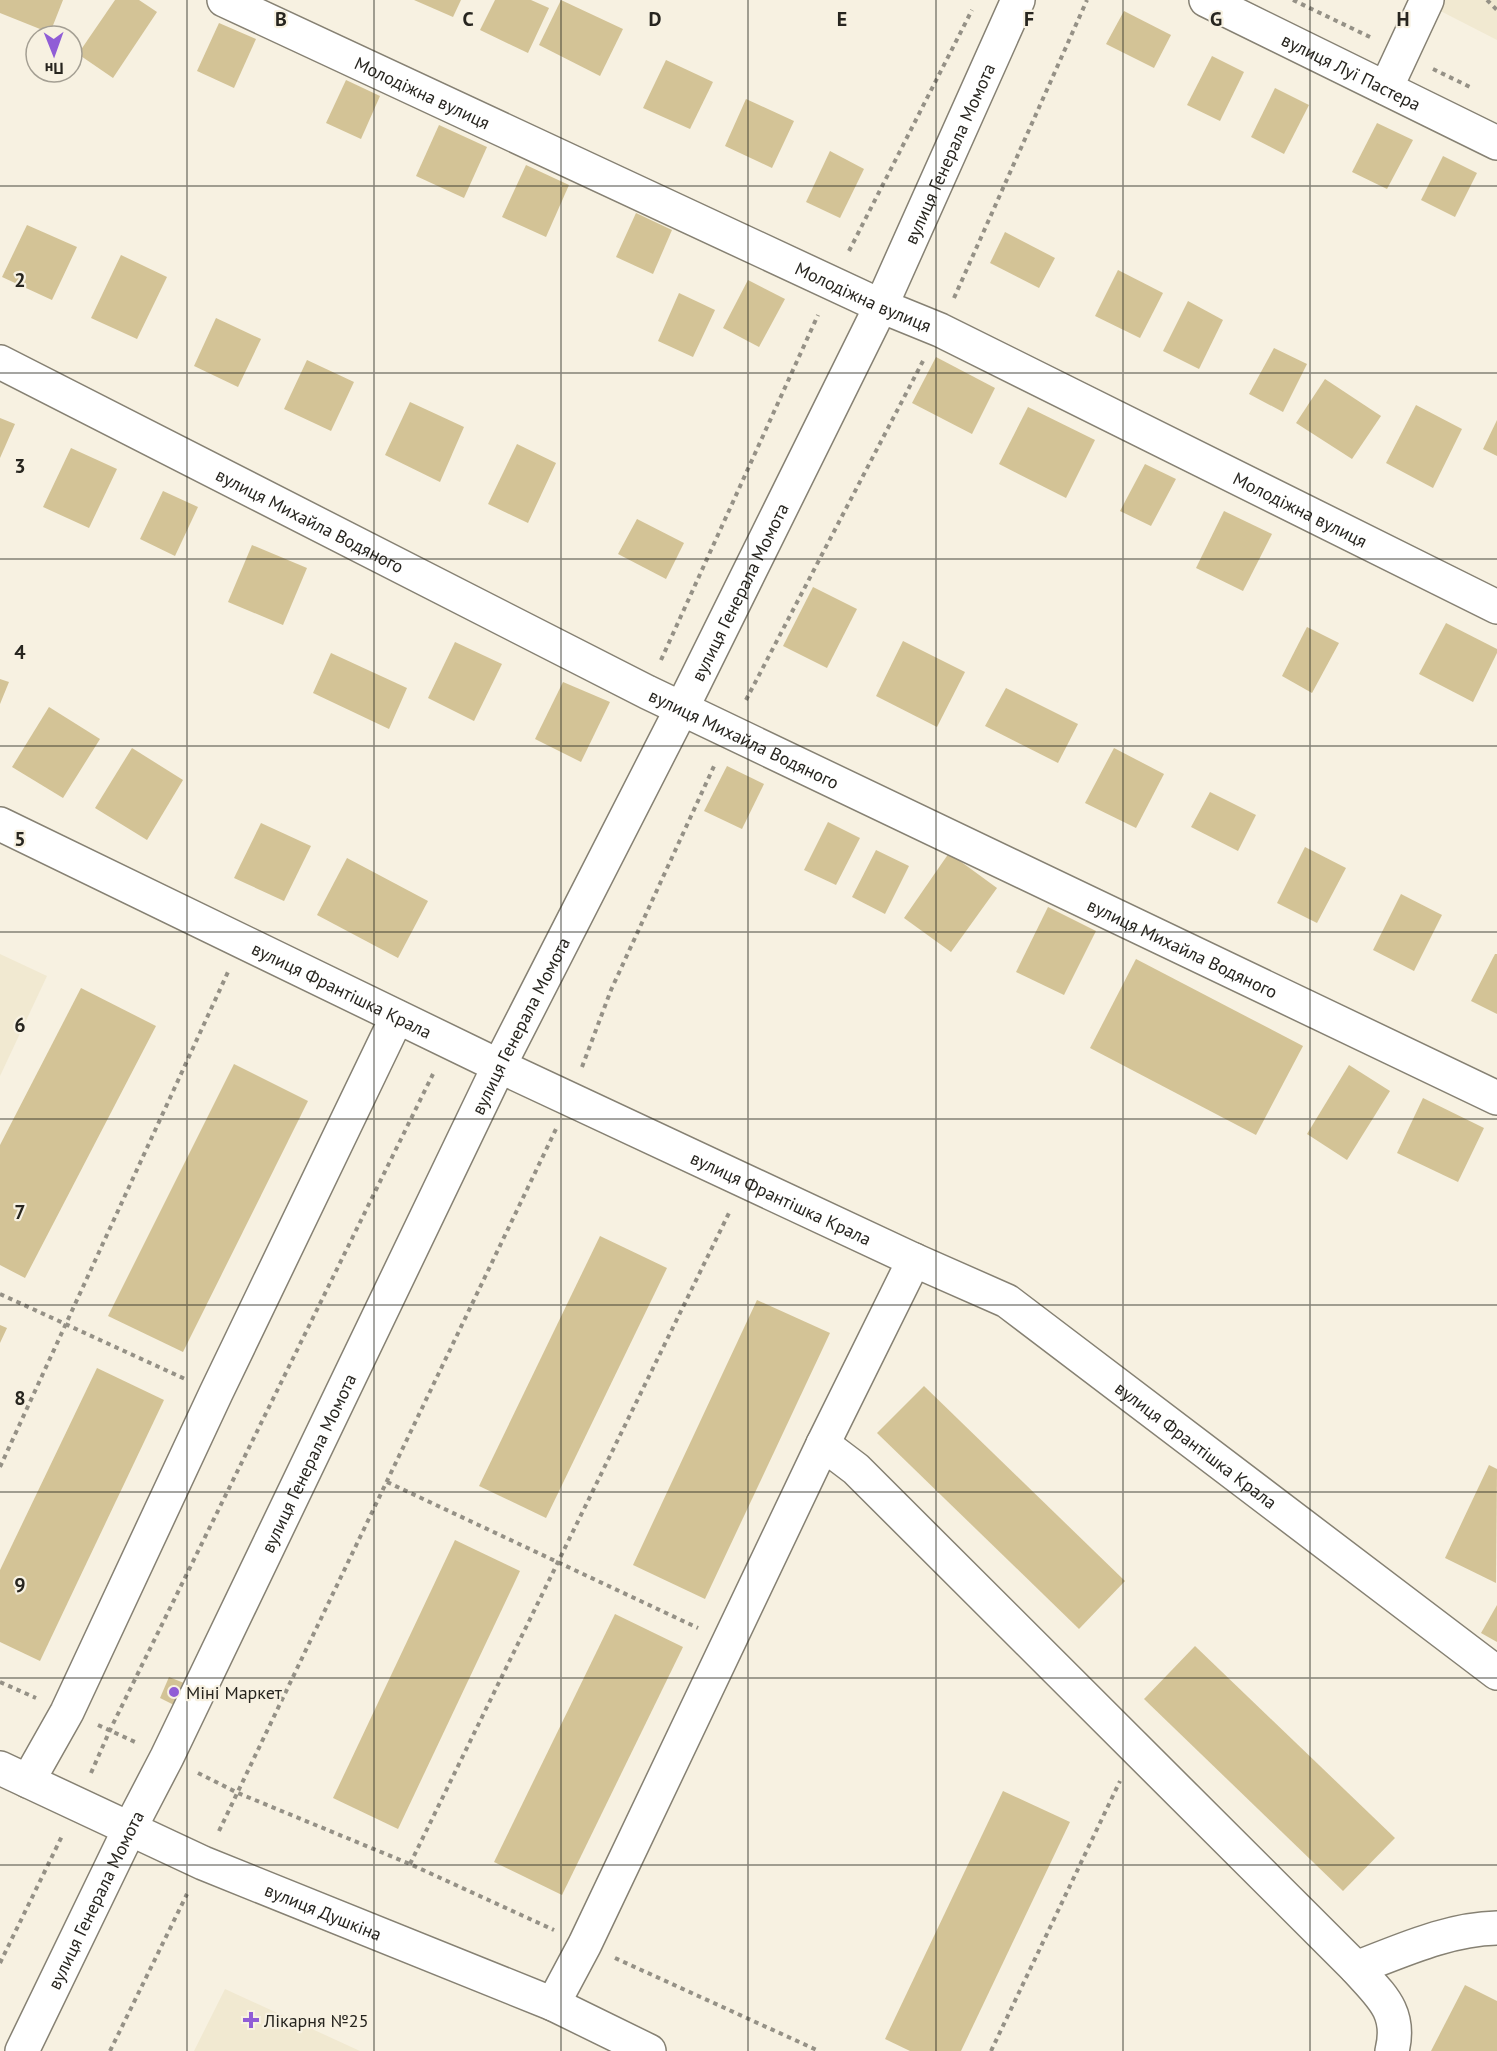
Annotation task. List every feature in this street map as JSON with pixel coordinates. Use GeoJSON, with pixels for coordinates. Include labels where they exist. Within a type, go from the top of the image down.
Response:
{"type":"FeatureCollection","features":[{"type":"Feature","properties":{"kind":"street","name":"Молодіжна вулиця"},"geometry":{"type":"LineString","coordinates":[[224,0],[881,306],[940,330],[1497,607]]}},
{"type":"Feature","properties":{"kind":"street","name":"вулиця Генерала Момота"},"geometry":{"type":"LineString","coordinates":[[22,2051],[130,1827],[167,1757],[499,1066],[682,708],[881,306],[1018,0]]}},
{"type":"Feature","properties":{"kind":"street","name":"вулиця Луї Пастера"},"geometry":{"type":"LineString","coordinates":[[1206,0],[1497,143]]}},
{"type":"Feature","properties":{"kind":"street"},"geometry":{"type":"LineString","coordinates":[[1386,88],[1427,0]]}},
{"type":"Feature","properties":{"kind":"street","name":"вулиця Михайла Водяного"},"geometry":{"type":"LineString","coordinates":[[0,362],[647,692],[731,730],[1497,1098]]}},
{"type":"Feature","properties":{"kind":"street","name":"вулиця Франтішка Крала"},"geometry":{"type":"LineString","coordinates":[[0,824],[570,1100],[1007,1301],[1497,1673]]}},
{"type":"Feature","properties":{"kind":"street"},"geometry":{"type":"LineString","coordinates":[[14,1775],[67,1712],[216,1393],[397,1017]]}},
{"type":"Feature","properties":{"kind":"street"},"geometry":{"type":"LineString","coordinates":[[553,2004],[585,1944],[823,1444],[914,1260]]}},
{"type":"Feature","properties":{"kind":"street"},"geometry":{"type":"LineString","coordinates":[[823,1444],[856,1469],[1356,1968],[1389,2006],[1394,2022],[1395,2041],[1392,2051]]}},
{"type":"Feature","properties":{"kind":"street","name":"вулиця Душкіна"},"geometry":{"type":"LineString","coordinates":[[14,1775],[130,1827],[202,1863],[553,2004],[649,2051]]}},
{"type":"Feature","properties":{"kind":"street"},"geometry":{"type":"LineString","coordinates":[[1356,1968],[1431,1940],[1479,1928],[1497,1928]]}},
{"type":"Feature","properties":{"kind":"path"},"geometry":{"type":"LineString","coordinates":[[647,692],[833,282],[977,0]]}},
{"type":"Feature","properties":{"kind":"path"},"geometry":{"type":"LineString","coordinates":[[110,2051],[238,1793],[570,1100],[611,990],[731,730],[940,330],[1087,0]]}},
{"type":"Feature","properties":{"kind":"path"},"geometry":{"type":"LineString","coordinates":[[1486,0],[1497,10]]}},
{"type":"Feature","properties":{"kind":"path"},"geometry":{"type":"LineString","coordinates":[[0,1467],[243,942]]}},
{"type":"Feature","properties":{"kind":"path"},"geometry":{"type":"LineString","coordinates":[[0,1963],[78,1804],[110,1730],[449,1042]]}},
{"type":"Feature","properties":{"kind":"path"},"geometry":{"type":"LineString","coordinates":[[410,1864],[745,1180]]}},
{"type":"Feature","properties":{"kind":"path"},"geometry":{"type":"LineString","coordinates":[[0,1294],[216,1393]]}},
{"type":"Feature","properties":{"kind":"path"},"geometry":{"type":"LineString","coordinates":[[387,1482],[729,1642]]}},
{"type":"Feature","properties":{"kind":"path"},"geometry":{"type":"LineString","coordinates":[[0,1682],[110,1730],[238,1793],[410,1864],[819,2051]]}},
{"type":"Feature","properties":{"kind":"path"},"geometry":{"type":"LineString","coordinates":[[991,2051],[1135,1748]]}},
{"type":"Feature","properties":{"kind":"shaded area"},"geometry":{"type":"Polygon","coordinates":[[[1419,0],[1497,0],[1497,40],[1419,0]]]}},
{"type":"Feature","properties":{"kind":"shaded area"},"geometry":{"type":"Polygon","coordinates":[[[0,954],[47,976],[0,1076],[0,954]]]}},
{"type":"Feature","properties":{"kind":"shaded area","name":"Лікарня №25"},"geometry":{"type":"Polygon","coordinates":[[[225,1989],[360,2051],[194,2051],[225,1989]]]}},
{"type":"Feature","properties":{"kind":"building"},"geometry":{"type":"Polygon","coordinates":[[[0,0],[63,0],[54,24],[28,24],[0,13],[0,0]]]}},
{"type":"Feature","properties":{"kind":"building"},"geometry":{"type":"Polygon","coordinates":[[[115,0],[139,0],[157,12],[113,78],[84,58],[84,45],[115,0]]]}},
{"type":"Feature","properties":{"kind":"building"},"geometry":{"type":"Polygon","coordinates":[[[414,0],[461,0],[453,17],[414,0]]]}},
{"type":"Feature","properties":{"kind":"building"},"geometry":{"type":"Polygon","coordinates":[[[495,0],[531,0],[549,8],[528,53],[480,30],[495,0]]]}},
{"type":"Feature","properties":{"kind":"building"},"geometry":{"type":"Polygon","coordinates":[[[561,0],[623,29],[600,76],[539,45],[561,0]]]}},
{"type":"Feature","properties":{"kind":"building"},"geometry":{"type":"Polygon","coordinates":[[[1124,11],[1171,35],[1154,68],[1106,44],[1124,11]]]}},
{"type":"Feature","properties":{"kind":"building"},"geometry":{"type":"Polygon","coordinates":[[[219,23],[256,39],[234,88],[197,71],[219,23]]]}},
{"type":"Feature","properties":{"kind":"building"},"geometry":{"type":"Polygon","coordinates":[[[1212,56],[1244,72],[1220,121],[1187,105],[1212,56]]]}},
{"type":"Feature","properties":{"kind":"building"},"geometry":{"type":"Polygon","coordinates":[[[666,60],[713,82],[690,129],[643,108],[666,60]]]}},
{"type":"Feature","properties":{"kind":"building"},"geometry":{"type":"Polygon","coordinates":[[[346,80],[380,96],[361,139],[326,123],[346,80]]]}},
{"type":"Feature","properties":{"kind":"building"},"geometry":{"type":"Polygon","coordinates":[[[1275,88],[1309,105],[1284,154],[1251,137],[1275,88]]]}},
{"type":"Feature","properties":{"kind":"building"},"geometry":{"type":"Polygon","coordinates":[[[746,99],[794,121],[772,168],[725,146],[746,99]]]}},
{"type":"Feature","properties":{"kind":"building"},"geometry":{"type":"Polygon","coordinates":[[[1377,123],[1413,140],[1387,189],[1352,172],[1377,123]]]}},
{"type":"Feature","properties":{"kind":"building"},"geometry":{"type":"Polygon","coordinates":[[[439,125],[487,147],[464,198],[416,176],[439,125]]]}},
{"type":"Feature","properties":{"kind":"building"},"geometry":{"type":"Polygon","coordinates":[[[830,151],[864,169],[840,218],[806,202],[830,151]]]}},
{"type":"Feature","properties":{"kind":"building"},"geometry":{"type":"Polygon","coordinates":[[[1443,156],[1477,173],[1455,217],[1421,200],[1443,156]]]}},
{"type":"Feature","properties":{"kind":"building"},"geometry":{"type":"Polygon","coordinates":[[[526,165],[569,185],[546,237],[502,217],[526,165]]]}},
{"type":"Feature","properties":{"kind":"building"},"geometry":{"type":"Polygon","coordinates":[[[636,213],[672,230],[653,274],[616,257],[636,213]]]}},
{"type":"Feature","properties":{"kind":"building"},"geometry":{"type":"Polygon","coordinates":[[[27,225],[77,247],[52,300],[2,277],[27,225]]]}},
{"type":"Feature","properties":{"kind":"building"},"geometry":{"type":"Polygon","coordinates":[[[1005,232],[1055,258],[1039,288],[990,263],[1005,232]]]}},
{"type":"Feature","properties":{"kind":"building"},"geometry":{"type":"Polygon","coordinates":[[[121,255],[167,277],[137,339],[91,318],[121,255]]]}},
{"type":"Feature","properties":{"kind":"building"},"geometry":{"type":"Polygon","coordinates":[[[1118,270],[1163,293],[1140,338],[1095,316],[1118,270]]]}},
{"type":"Feature","properties":{"kind":"building"},"geometry":{"type":"Polygon","coordinates":[[[748,280],[785,299],[759,347],[723,328],[748,280]]]}},
{"type":"Feature","properties":{"kind":"building"},"geometry":{"type":"Polygon","coordinates":[[[679,293],[715,310],[693,357],[658,341],[679,293]]]}},
{"type":"Feature","properties":{"kind":"building"},"geometry":{"type":"Polygon","coordinates":[[[1188,301],[1223,320],[1199,369],[1163,351],[1188,301]]]}},
{"type":"Feature","properties":{"kind":"building"},"geometry":{"type":"Polygon","coordinates":[[[216,318],[261,339],[238,387],[194,366],[216,318]]]}},
{"type":"Feature","properties":{"kind":"building"},"geometry":{"type":"Polygon","coordinates":[[[1274,348],[1307,364],[1283,412],[1249,394],[1274,348]]]}},
{"type":"Feature","properties":{"kind":"building"},"geometry":{"type":"Polygon","coordinates":[[[936,357],[995,388],[972,434],[912,403],[936,357]]]}},
{"type":"Feature","properties":{"kind":"building"},"geometry":{"type":"Polygon","coordinates":[[[307,360],[354,382],[331,431],[284,409],[307,360]]]}},
{"type":"Feature","properties":{"kind":"building"},"geometry":{"type":"Polygon","coordinates":[[[1325,379],[1381,416],[1352,459],[1296,423],[1325,379]]]}},
{"type":"Feature","properties":{"kind":"building"},"geometry":{"type":"Polygon","coordinates":[[[410,402],[464,427],[440,482],[385,455],[410,402]]]}},
{"type":"Feature","properties":{"kind":"building"},"geometry":{"type":"Polygon","coordinates":[[[1416,405],[1462,429],[1433,488],[1386,463],[1416,405]]]}},
{"type":"Feature","properties":{"kind":"building"},"geometry":{"type":"Polygon","coordinates":[[[1028,407],[1095,440],[1066,498],[999,464],[1028,407]]]}},
{"type":"Feature","properties":{"kind":"building"},"geometry":{"type":"Polygon","coordinates":[[[0,418],[15,424],[0,458],[0,418]]]}},
{"type":"Feature","properties":{"kind":"building"},"geometry":{"type":"Polygon","coordinates":[[[1497,420],[1497,456],[1483,449],[1497,420]]]}},
{"type":"Feature","properties":{"kind":"building"},"geometry":{"type":"Polygon","coordinates":[[[517,444],[556,463],[528,523],[488,504],[517,444]]]}},
{"type":"Feature","properties":{"kind":"building"},"geometry":{"type":"Polygon","coordinates":[[[71,448],[117,469],[89,528],[43,507],[71,448]]]}},
{"type":"Feature","properties":{"kind":"building"},"geometry":{"type":"Polygon","coordinates":[[[1145,464],[1176,479],[1151,526],[1120,511],[1145,464]]]}},
{"type":"Feature","properties":{"kind":"building"},"geometry":{"type":"Polygon","coordinates":[[[163,491],[198,507],[175,556],[140,539],[163,491]]]}},
{"type":"Feature","properties":{"kind":"building"},"geometry":{"type":"Polygon","coordinates":[[[1224,511],[1272,534],[1243,591],[1196,568],[1224,511]]]}},
{"type":"Feature","properties":{"kind":"building"},"geometry":{"type":"Polygon","coordinates":[[[637,519],[684,543],[666,579],[618,554],[637,519]]]}},
{"type":"Feature","properties":{"kind":"building"},"geometry":{"type":"Polygon","coordinates":[[[252,545],[307,568],[283,625],[228,602],[252,545]]]}},
{"type":"Feature","properties":{"kind":"building"},"geometry":{"type":"Polygon","coordinates":[[[813,587],[857,609],[827,668],[783,646],[813,587]]]}},
{"type":"Feature","properties":{"kind":"building"},"geometry":{"type":"Polygon","coordinates":[[[1446,623],[1497,649],[1473,702],[1419,674],[1446,623]]]}},
{"type":"Feature","properties":{"kind":"building"},"geometry":{"type":"Polygon","coordinates":[[[1307,627],[1339,643],[1312,693],[1282,676],[1307,627]]]}},
{"type":"Feature","properties":{"kind":"building"},"geometry":{"type":"Polygon","coordinates":[[[903,641],[965,672],[937,727],[876,696],[903,641]]]}},
{"type":"Feature","properties":{"kind":"building"},"geometry":{"type":"Polygon","coordinates":[[[455,642],[502,664],[474,721],[428,698],[455,642]]]}},
{"type":"Feature","properties":{"kind":"building"},"geometry":{"type":"Polygon","coordinates":[[[331,653],[407,688],[389,729],[313,693],[331,653]]]}},
{"type":"Feature","properties":{"kind":"building"},"geometry":{"type":"Polygon","coordinates":[[[0,679],[9,682],[0,704],[0,679]]]}},
{"type":"Feature","properties":{"kind":"building"},"geometry":{"type":"Polygon","coordinates":[[[563,682],[610,702],[581,762],[535,739],[563,682]]]}},
{"type":"Feature","properties":{"kind":"building"},"geometry":{"type":"Polygon","coordinates":[[[1006,688],[1078,724],[1058,763],[985,726],[1006,688]]]}},
{"type":"Feature","properties":{"kind":"building"},"geometry":{"type":"Polygon","coordinates":[[[49,707],[100,739],[63,798],[12,767],[49,707]]]}},
{"type":"Feature","properties":{"kind":"building"},"geometry":{"type":"Polygon","coordinates":[[[132,748],[183,780],[147,840],[95,808],[132,748]]]}},
{"type":"Feature","properties":{"kind":"building"},"geometry":{"type":"Polygon","coordinates":[[[1114,748],[1164,774],[1136,828],[1085,803],[1114,748]]]}},
{"type":"Feature","properties":{"kind":"building"},"geometry":{"type":"Polygon","coordinates":[[[727,766],[764,784],[742,829],[704,811],[727,766]]]}},
{"type":"Feature","properties":{"kind":"building"},"geometry":{"type":"Polygon","coordinates":[[[1210,792],[1256,815],[1238,851],[1191,827],[1210,792]]]}},
{"type":"Feature","properties":{"kind":"building"},"geometry":{"type":"Polygon","coordinates":[[[828,822],[860,838],[836,885],[804,870],[828,822]]]}},
{"type":"Feature","properties":{"kind":"building"},"geometry":{"type":"Polygon","coordinates":[[[261,823],[311,846],[284,901],[234,878],[261,823]]]}},
{"type":"Feature","properties":{"kind":"building"},"geometry":{"type":"Polygon","coordinates":[[[1305,847],[1346,868],[1317,923],[1277,903],[1305,847]]]}},
{"type":"Feature","properties":{"kind":"building"},"geometry":{"type":"Polygon","coordinates":[[[876,850],[909,866],[885,914],[852,897],[876,850]]]}},
{"type":"Feature","properties":{"kind":"building"},"geometry":{"type":"Polygon","coordinates":[[[949,853],[997,888],[951,952],[904,918],[949,853]]]}},
{"type":"Feature","properties":{"kind":"building"},"geometry":{"type":"Polygon","coordinates":[[[347,858],[428,901],[398,958],[317,915],[347,858]]]}},
{"type":"Feature","properties":{"kind":"building"},"geometry":{"type":"Polygon","coordinates":[[[1401,894],[1442,915],[1414,971],[1373,950],[1401,894]]]}},
{"type":"Feature","properties":{"kind":"building"},"geometry":{"type":"Polygon","coordinates":[[[1048,907],[1096,931],[1064,995],[1016,972],[1048,907]]]}},
{"type":"Feature","properties":{"kind":"building"},"geometry":{"type":"Polygon","coordinates":[[[1497,954],[1497,1014],[1471,1001],[1497,954]]]}},
{"type":"Feature","properties":{"kind":"building"},"geometry":{"type":"Polygon","coordinates":[[[1136,959],[1303,1046],[1256,1135],[1090,1048],[1136,959]]]}},
{"type":"Feature","properties":{"kind":"building"},"geometry":{"type":"Polygon","coordinates":[[[81,988],[156,1026],[25,1278],[0,1265],[0,1145],[81,988]]]}},
{"type":"Feature","properties":{"kind":"building"},"geometry":{"type":"Polygon","coordinates":[[[234,1064],[308,1101],[183,1352],[108,1316],[234,1064]]]}},
{"type":"Feature","properties":{"kind":"building"},"geometry":{"type":"Polygon","coordinates":[[[1349,1065],[1390,1091],[1347,1160],[1307,1134],[1349,1065]]]}},
{"type":"Feature","properties":{"kind":"building"},"geometry":{"type":"Polygon","coordinates":[[[1423,1098],[1484,1128],[1458,1182],[1397,1153],[1423,1098]]]}},
{"type":"Feature","properties":{"kind":"building"},"geometry":{"type":"Polygon","coordinates":[[[600,1236],[667,1268],[546,1518],[479,1486],[600,1236]]]}},
{"type":"Feature","properties":{"kind":"building"},"geometry":{"type":"Polygon","coordinates":[[[757,1300],[830,1333],[705,1599],[633,1565],[757,1300]]]}},
{"type":"Feature","properties":{"kind":"building"},"geometry":{"type":"Polygon","coordinates":[[[0,1325],[7,1328],[0,1343],[0,1325]]]}},
{"type":"Feature","properties":{"kind":"building"},"geometry":{"type":"Polygon","coordinates":[[[97,1368],[164,1400],[40,1661],[0,1642],[0,1570],[97,1368]]]}},
{"type":"Feature","properties":{"kind":"building"},"geometry":{"type":"Polygon","coordinates":[[[924,1386],[1125,1581],[1079,1629],[877,1433],[924,1386]]]}},
{"type":"Feature","properties":{"kind":"building"},"geometry":{"type":"Polygon","coordinates":[[[1489,1465],[1497,1469],[1496,1583],[1445,1558],[1489,1465]]]}},
{"type":"Feature","properties":{"kind":"building"},"geometry":{"type":"Polygon","coordinates":[[[455,1540],[520,1571],[398,1829],[333,1798],[455,1540]]]}},
{"type":"Feature","properties":{"kind":"building"},"geometry":{"type":"Polygon","coordinates":[[[1497,1605],[1497,1642],[1481,1633],[1497,1605]]]}},
{"type":"Feature","properties":{"kind":"building"},"geometry":{"type":"Polygon","coordinates":[[[615,1614],[683,1647],[562,1895],[494,1862],[615,1614]]]}},
{"type":"Feature","properties":{"kind":"building"},"geometry":{"type":"Polygon","coordinates":[[[1195,1646],[1395,1838],[1343,1891],[1144,1699],[1195,1646]]]}},
{"type":"Feature","properties":{"kind":"building"},"geometry":{"type":"Polygon","coordinates":[[[169,1677],[189,1685],[178,1707],[160,1698],[169,1677]]]}},
{"type":"Feature","properties":{"kind":"building"},"geometry":{"type":"Polygon","coordinates":[[[1003,1791],[1070,1822],[961,2051],[910,2051],[885,2039],[1003,1791]]]}},
{"type":"Feature","properties":{"kind":"building"},"geometry":{"type":"Polygon","coordinates":[[[1465,1985],[1497,2001],[1497,2051],[1431,2051],[1465,1985]]]}},
{"type":"Feature","properties":{"kind":"place","name":"Міні Маркет"},"geometry":{"type":"Point","coordinates":[174,1692]}},
{"type":"Feature","properties":{"kind":"place","name":"Лікарня №25"},"geometry":{"type":"Point","coordinates":[251,2020]}}]}
